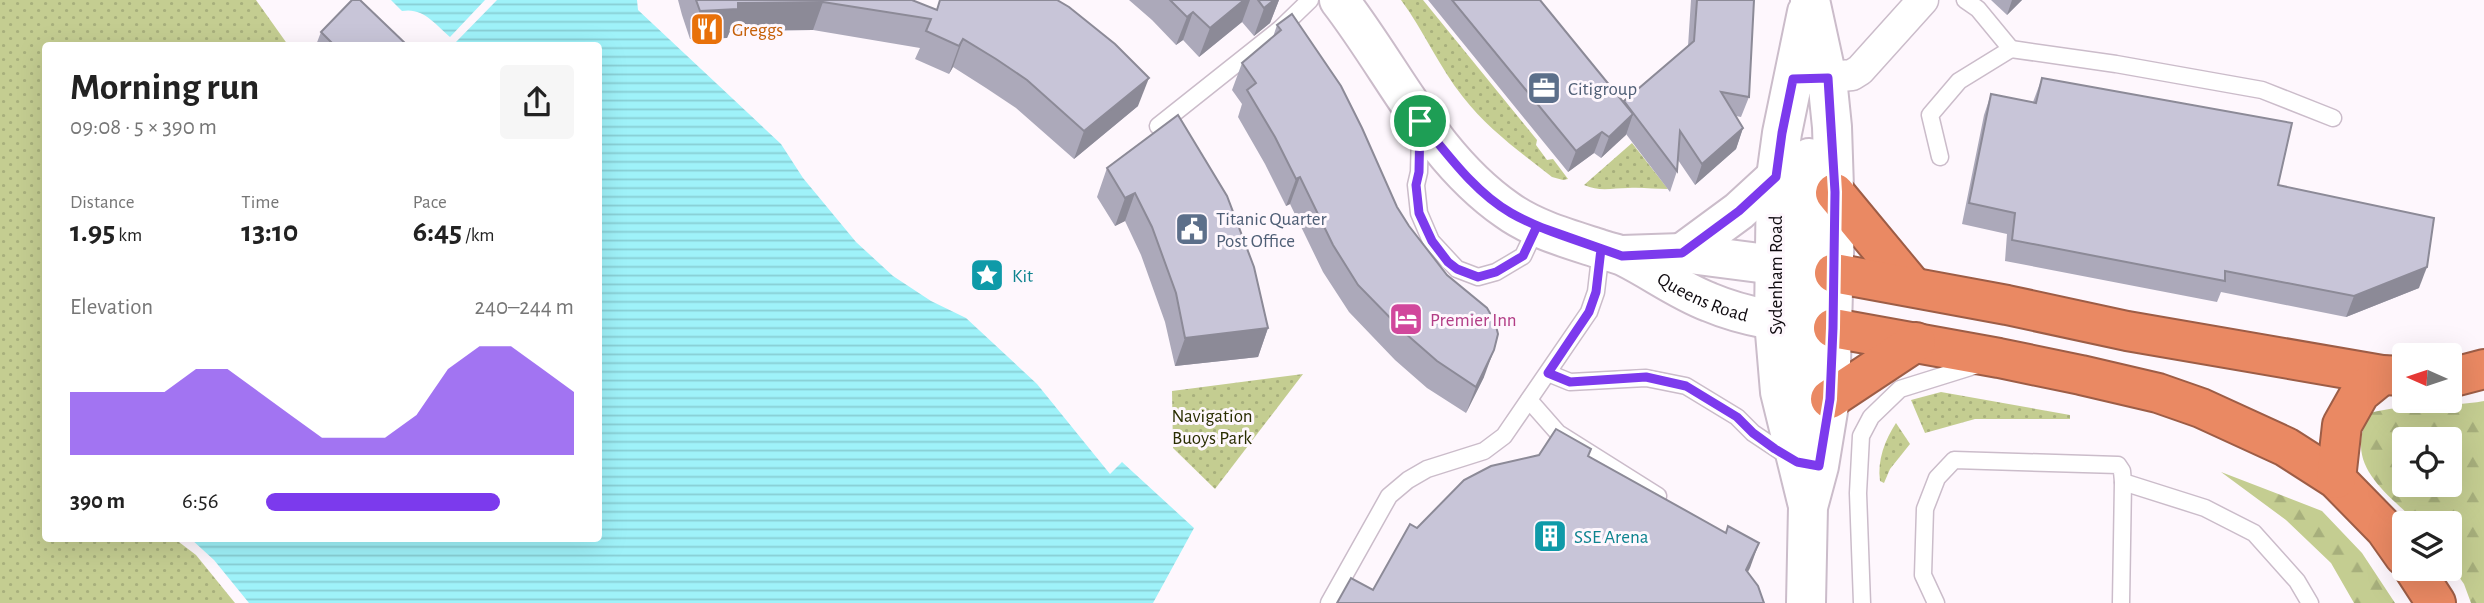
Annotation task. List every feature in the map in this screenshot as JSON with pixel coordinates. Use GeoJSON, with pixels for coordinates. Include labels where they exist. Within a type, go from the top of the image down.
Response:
{"type":"FeatureCollection","features":[{"type":"Feature","properties":{"kind":"highway"},"geometry":{"type":"LineString","coordinates":[[1835,192],[1912,286]]}},
{"type":"Feature","properties":{"kind":"highway"},"geometry":{"type":"LineString","coordinates":[[1805,269],[1912,286],[2127,331],[2392,376]]}},
{"type":"Feature","properties":{"kind":"highway"},"geometry":{"type":"LineString","coordinates":[[1804,325],[2000,358],[2158,393],[2201,408],[2286,447],[2336,479],[2392,539]]}},
{"type":"Feature","properties":{"kind":"highway"},"geometry":{"type":"LineString","coordinates":[[1830,399],[1916,342]]}},
{"type":"Feature","properties":{"kind":"highway"},"geometry":{"type":"LineString","coordinates":[[2462,375],[2484,369]]}},
{"type":"Feature","properties":{"kind":"highway"},"geometry":{"type":"LineString","coordinates":[[2336,479],[2342,425],[2360,393],[2392,377]]}},
{"type":"Feature","properties":{"kind":"highway"},"geometry":{"type":"LineString","coordinates":[[2422,581],[2436,603]]}},
{"type":"Feature","properties":{"kind":"street","name":"Queens Road"},"geometry":{"type":"LineString","coordinates":[[1339,0],[1356,21],[1420,121],[1458,167],[1508,211],[1537,226],[1611,252],[1706,301],[1739,313],[1804,325]]}},
{"type":"Feature","properties":{"kind":"street","name":"Sydenham Road"},"geometry":{"type":"LineString","coordinates":[[1804,325],[1805,269],[1835,192],[1814,71],[1809,0]]}},
{"type":"Feature","properties":{"kind":"street"},"geometry":{"type":"LineString","coordinates":[[1805,269],[1814,71],[1852,75],[1860,70],[1923,0]]}},
{"type":"Feature","properties":{"kind":"street","name":"Sydenham Road"},"geometry":{"type":"LineString","coordinates":[[1806,603],[1808,507],[1803,458],[1830,399],[1804,325],[1805,269],[1776,177],[1782,133],[1814,71]]}},
{"type":"Feature","properties":{"kind":"street"},"geometry":{"type":"LineString","coordinates":[[1682,253],[1739,211],[1776,177]]}},
{"type":"Feature","properties":{"kind":"street","name":"Queens Road"},"geometry":{"type":"LineString","coordinates":[[1611,252],[1682,253],[1805,269]]}},
{"type":"Feature","properties":{"kind":"street"},"geometry":{"type":"LineString","coordinates":[[1803,458],[1804,325]]}},
{"type":"Feature","properties":{"kind":"lane"},"geometry":{"type":"LineString","coordinates":[[1157,126],[1280,29],[1310,0]]}},
{"type":"Feature","properties":{"kind":"lane"},"geometry":{"type":"LineString","coordinates":[[1965,0],[1978,9],[2011,50]]}},
{"type":"Feature","properties":{"kind":"lane"},"geometry":{"type":"LineString","coordinates":[[1940,157],[1930,115],[1959,81],[2011,50],[2116,64],[2262,90],[2333,118]]}},
{"type":"Feature","properties":{"kind":"lane"},"geometry":{"type":"LineString","coordinates":[[1420,121],[1419,172],[1416,185],[1419,213],[1432,241],[1448,262],[1457,269],[1478,277],[1496,272],[1523,256],[1537,226]]}},
{"type":"Feature","properties":{"kind":"lane"},"geometry":{"type":"LineString","coordinates":[[1329,603],[1389,496],[1427,469],[1484,451],[1504,436],[1589,312],[1611,252]]}},
{"type":"Feature","properties":{"kind":"lane"},"geometry":{"type":"LineString","coordinates":[[1862,603],[1859,452],[1861,436],[1871,417],[1900,389],[2000,358]]}},
{"type":"Feature","properties":{"kind":"lane"},"geometry":{"type":"LineString","coordinates":[[1548,373],[1570,382],[1646,377],[1686,386],[1737,417],[1763,441],[1803,458]]}},
{"type":"Feature","properties":{"kind":"lane"},"geometry":{"type":"LineString","coordinates":[[1529,400],[1558,433],[1676,508]]}},
{"type":"Feature","properties":{"kind":"lane"},"geometry":{"type":"LineString","coordinates":[[1936,603],[1923,575],[1925,509],[1937,478],[1954,460],[2118,465],[2122,471],[2123,482],[2121,603]]}},
{"type":"Feature","properties":{"kind":"lane"},"geometry":{"type":"LineString","coordinates":[[2123,482],[2205,508],[2254,533],[2297,581],[2310,603]]}},
{"type":"Feature","properties":{"kind":"green space"},"geometry":{"type":"Polygon","coordinates":[[[0,0],[256,0],[286,42],[42,42],[42,542],[179,542],[196,555],[235,603],[0,603],[0,0]]]}},
{"type":"Feature","properties":{"kind":"green space"},"geometry":{"type":"Polygon","coordinates":[[[1401,0],[1423,0],[1537,140],[1536,145],[1547,160],[1553,159],[1568,179],[1552,177],[1505,140],[1473,109],[1446,74],[1401,0]]]}},
{"type":"Feature","properties":{"kind":"green space"},"geometry":{"type":"Polygon","coordinates":[[[1632,143],[1668,189],[1601,189],[1584,185],[1632,143]]]}},
{"type":"Feature","properties":{"kind":"green space","name":"Navigation Buoys Park"},"geometry":{"type":"Polygon","coordinates":[[[1303,374],[1215,489],[1173,448],[1172,391],[1303,374]]]}},
{"type":"Feature","properties":{"kind":"green space"},"geometry":{"type":"Polygon","coordinates":[[[1941,392],[2070,415],[2070,419],[1975,419],[1925,433],[1911,400],[1941,392]]]}},
{"type":"Feature","properties":{"kind":"green space"},"geometry":{"type":"Polygon","coordinates":[[[2484,401],[2484,603],[2471,603],[2462,581],[2462,511],[2405,511],[2371,475],[2364,462],[2361,447],[2363,431],[2370,413],[2392,409],[2392,413],[2462,413],[2462,404],[2484,401]]]}},
{"type":"Feature","properties":{"kind":"green space"},"geometry":{"type":"Polygon","coordinates":[[[1896,423],[1910,444],[1890,469],[1884,483],[1880,481],[1879,473],[1881,458],[1885,443],[1896,423]]]}},
{"type":"Feature","properties":{"kind":"green space"},"geometry":{"type":"Polygon","coordinates":[[[2221,472],[2322,511],[2362,553],[2395,603],[2354,603],[2331,563],[2286,520],[2221,472]]]}},
{"type":"Feature","properties":{"kind":"water"},"geometry":{"type":"Polygon","coordinates":[[[391,0],[485,0],[450,37],[422,14],[402,11],[391,0]]]}},
{"type":"Feature","properties":{"kind":"water"},"geometry":{"type":"Polygon","coordinates":[[[497,0],[637,0],[638,10],[781,144],[803,178],[856,242],[893,276],[931,301],[966,318],[1037,384],[1110,474],[1122,462],[1194,528],[1153,603],[249,603],[214,560],[194,542],[602,542],[602,42],[456,42],[497,0]]]}},
{"type":"Feature","properties":{"kind":"building"},"geometry":{"type":"Polygon","coordinates":[[[352,0],[360,0],[404,42],[331,42],[321,32],[352,0]]]}},
{"type":"Feature","properties":{"kind":"building"},"geometry":{"type":"Polygon","coordinates":[[[696,0],[912,0],[937,10],[940,0],[1057,0],[1115,44],[1149,78],[1084,131],[1027,80],[996,59],[963,39],[959,46],[926,31],[931,19],[823,2],[738,3],[738,9],[700,11],[696,0]]]}},
{"type":"Feature","properties":{"kind":"building"},"geometry":{"type":"Polygon","coordinates":[[[1170,0],[1244,0],[1210,28],[1193,12],[1187,17],[1170,0]]]}},
{"type":"Feature","properties":{"kind":"building"},"geometry":{"type":"Polygon","coordinates":[[[1258,0],[1274,0],[1264,8],[1258,0]]]}},
{"type":"Feature","properties":{"kind":"building"},"geometry":{"type":"Polygon","coordinates":[[[1452,0],[1540,0],[1633,114],[1609,137],[1602,132],[1576,151],[1452,0]]]}},
{"type":"Feature","properties":{"kind":"building"},"geometry":{"type":"Polygon","coordinates":[[[1697,0],[1754,0],[1749,97],[1721,92],[1743,128],[1702,164],[1680,131],[1677,171],[1624,101],[1694,41],[1697,0]]]}},
{"type":"Feature","properties":{"kind":"building"},"geometry":{"type":"Polygon","coordinates":[[[1292,14],[1341,86],[1397,207],[1409,226],[1447,275],[1487,308],[1495,322],[1498,334],[1494,350],[1476,387],[1437,361],[1358,285],[1333,245],[1300,177],[1296,179],[1247,90],[1256,83],[1242,63],[1281,30],[1277,25],[1292,14]]]}},
{"type":"Feature","properties":{"kind":"building"},"geometry":{"type":"Polygon","coordinates":[[[2042,78],[2292,123],[2278,185],[2434,218],[2427,267],[2354,296],[2225,271],[2225,281],[2012,240],[2015,213],[1969,203],[1991,94],[2036,103],[2042,78]]]}},
{"type":"Feature","properties":{"kind":"building"},"geometry":{"type":"Polygon","coordinates":[[[1178,115],[1227,196],[1254,267],[1268,328],[1185,338],[1176,293],[1152,227],[1135,193],[1125,198],[1107,168],[1178,115]]]}},
{"type":"Feature","properties":{"kind":"building","name":"SSE Arena"},"geometry":{"type":"Polygon","coordinates":[[[1556,429],[1591,449],[1588,456],[1726,533],[1728,526],[1759,543],[1746,570],[1758,586],[1764,603],[1337,603],[1351,578],[1373,590],[1410,524],[1417,528],[1464,480],[1491,466],[1539,455],[1556,429]]]}},
{"type":"Feature","properties":{"kind":"place","name":"Greggs"},"geometry":{"type":"Point","coordinates":[707,29]}},
{"type":"Feature","properties":{"kind":"place","name":"Citigroup"},"geometry":{"type":"Point","coordinates":[1544,88]}},
{"type":"Feature","properties":{"kind":"place","name":"Titanic Quarter Post Office"},"geometry":{"type":"Point","coordinates":[1192,229]}},
{"type":"Feature","properties":{"kind":"place","name":"Kit"},"geometry":{"type":"Point","coordinates":[987,275]}},
{"type":"Feature","properties":{"kind":"place","name":"Premier Inn"},"geometry":{"type":"Point","coordinates":[1406,319]}},
{"type":"Feature","properties":{"kind":"place","name":"SSE Arena"},"geometry":{"type":"Point","coordinates":[1550,536]}},
{"type":"Feature","properties":{"kind":"route"},"geometry":{"type":"LineString","coordinates":[[1420,121],[1419,172],[1416,185],[1419,213],[1432,241],[1448,262],[1457,269],[1478,277],[1496,272],[1523,256],[1537,226],[1622,256],[1682,253],[1739,211],[1776,177],[1793,79],[1828,78],[1835,192],[1833,328],[1830,399],[1819,466],[1797,462],[1775,449],[1737,417],[1686,386],[1646,377],[1570,382],[1548,373],[1589,312],[1596,292],[1601,249],[1537,226],[1508,211],[1458,167],[1420,121]]}}]}
